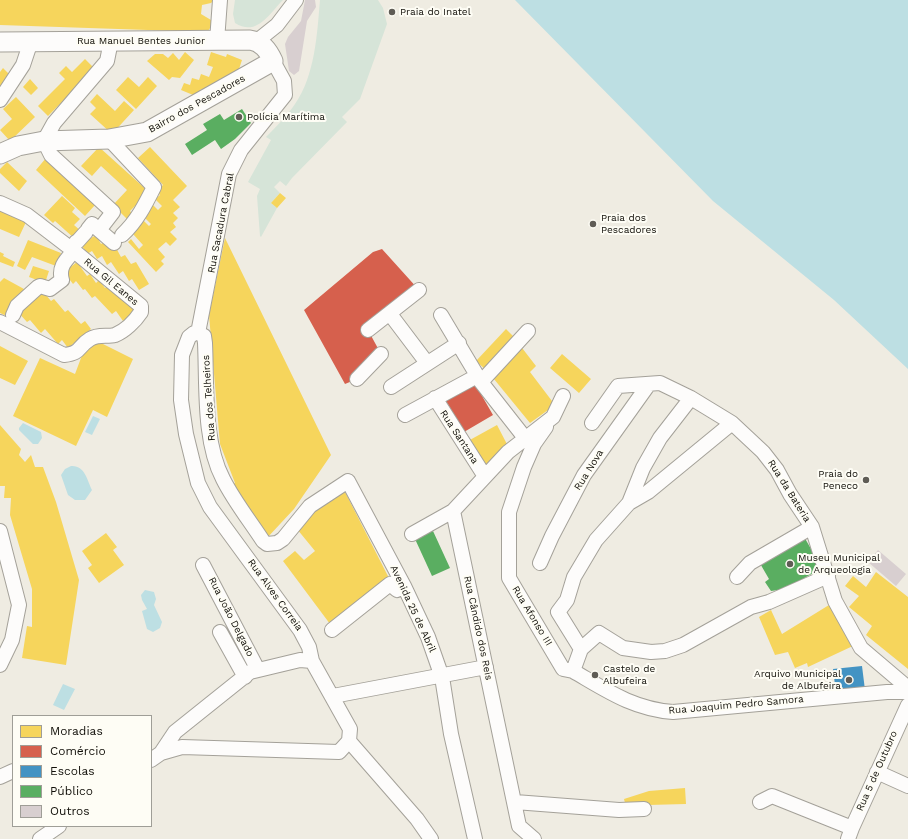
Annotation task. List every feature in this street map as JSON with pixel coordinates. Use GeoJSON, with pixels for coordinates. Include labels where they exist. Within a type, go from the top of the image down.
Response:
{"type":"FeatureCollection","features":[{"type":"Feature","properties":{"kind":"street"},"geometry":{"type":"LineString","coordinates":[[217,41],[220,0]]}},
{"type":"Feature","properties":{"kind":"street"},"geometry":{"type":"LineString","coordinates":[[274,61],[268,50],[257,42],[277,25],[296,0]]}},
{"type":"Feature","properties":{"kind":"street"},"geometry":{"type":"LineString","coordinates":[[0,100],[22,65],[32,41]]}},
{"type":"Feature","properties":{"kind":"street"},"geometry":{"type":"LineString","coordinates":[[110,41],[107,61],[54,123],[44,141],[51,156],[113,212],[122,235]]}},
{"type":"Feature","properties":{"kind":"street","name":"Rua Manuel Bentes Junior"},"geometry":{"type":"LineString","coordinates":[[0,42],[257,42]]}},
{"type":"Feature","properties":{"kind":"street","name":"Bairro dos Pescadores"},"geometry":{"type":"LineString","coordinates":[[0,154],[18,146],[44,141],[110,139],[147,132],[274,61]]}},
{"type":"Feature","properties":{"kind":"street","name":"Rua Sacadura Cabral"},"geometry":{"type":"LineString","coordinates":[[198,333],[229,174],[241,150],[285,95],[284,81],[274,61]]}},
{"type":"Feature","properties":{"kind":"street"},"geometry":{"type":"LineString","coordinates":[[110,139],[154,186],[142,212],[122,235]]}},
{"type":"Feature","properties":{"kind":"street","name":"Rua Gil Eanes"},"geometry":{"type":"LineString","coordinates":[[0,203],[81,238],[141,306],[141,312],[135,320],[114,335],[101,335],[90,339],[76,354],[64,355],[0,322]]}},
{"type":"Feature","properties":{"kind":"street"},"geometry":{"type":"LineString","coordinates":[[103,225],[113,212]]}},
{"type":"Feature","properties":{"kind":"street"},"geometry":{"type":"LineString","coordinates":[[13,315],[17,306],[40,286],[50,289],[62,280],[60,271],[62,266],[92,224],[122,235]]}},
{"type":"Feature","properties":{"kind":"street"},"geometry":{"type":"LineString","coordinates":[[368,330],[419,290]]}},
{"type":"Feature","properties":{"kind":"street"},"geometry":{"type":"LineString","coordinates":[[390,314],[427,363]]}},
{"type":"Feature","properties":{"kind":"street"},"geometry":{"type":"LineString","coordinates":[[441,315],[479,379],[525,438]]}},
{"type":"Feature","properties":{"kind":"street"},"geometry":{"type":"LineString","coordinates":[[405,415],[434,398],[479,379],[528,331]]}},
{"type":"Feature","properties":{"kind":"street","name":"Rua Alves Correia"},"geometry":{"type":"LineString","coordinates":[[198,333],[194,333],[189,338],[182,355],[181,400],[186,434],[198,483],[210,507],[300,630],[309,648],[312,661],[350,728],[349,741]]}},
{"type":"Feature","properties":{"kind":"street","name":"Rua dos Telheiros"},"geometry":{"type":"LineString","coordinates":[[198,333],[204,336],[205,343],[210,431],[214,455],[222,478],[263,541],[271,545],[283,539],[310,506],[348,481]]}},
{"type":"Feature","properties":{"kind":"street"},"geometry":{"type":"LineString","coordinates":[[391,387],[459,343]]}},
{"type":"Feature","properties":{"kind":"street"},"geometry":{"type":"LineString","coordinates":[[357,379],[381,354]]}},
{"type":"Feature","properties":{"kind":"street","name":"Rua da Bateria"},"geometry":{"type":"LineString","coordinates":[[592,422],[618,386],[660,383],[691,398],[732,423],[764,452],[777,470],[790,494],[812,528],[835,601],[861,648],[908,688]]}},
{"type":"Feature","properties":{"kind":"street","name":"Rua Nova"},"geometry":{"type":"LineString","coordinates":[[540,563],[552,536],[584,475],[649,384]]}},
{"type":"Feature","properties":{"kind":"street","name":"Rua Afonso III"},"geometry":{"type":"LineString","coordinates":[[563,396],[553,417],[532,450],[524,467],[508,512],[509,578],[563,669],[573,671]]}},
{"type":"Feature","properties":{"kind":"street","name":"Rua Santana"},"geometry":{"type":"LineString","coordinates":[[434,398],[484,475]]}},
{"type":"Feature","properties":{"kind":"street"},"geometry":{"type":"LineString","coordinates":[[629,503],[643,468],[660,438],[691,398]]}},
{"type":"Feature","properties":{"kind":"street"},"geometry":{"type":"LineString","coordinates":[[412,534],[453,511],[484,475],[525,438],[553,417]]}},
{"type":"Feature","properties":{"kind":"street"},"geometry":{"type":"LineString","coordinates":[[581,649],[558,612],[574,577],[596,540],[629,503],[648,492],[732,423]]}},
{"type":"Feature","properties":{"kind":"street","name":"Avenida 25 de Abril"},"geometry":{"type":"LineString","coordinates":[[348,481],[404,586],[428,637],[442,677],[451,734],[475,839]]}},
{"type":"Feature","properties":{"kind":"street","name":"Rua Cândido dos Reis"},"geometry":{"type":"LineString","coordinates":[[453,511],[519,826],[534,839]]}},
{"type":"Feature","properties":{"kind":"street"},"geometry":{"type":"LineString","coordinates":[[737,577],[750,563],[812,528]]}},
{"type":"Feature","properties":{"kind":"street"},"geometry":{"type":"LineString","coordinates":[[0,531],[19,605],[12,640],[0,665]]}},
{"type":"Feature","properties":{"kind":"street","name":"Rua João Delgado"},"geometry":{"type":"LineString","coordinates":[[203,565],[258,670]]}},
{"type":"Feature","properties":{"kind":"street"},"geometry":{"type":"LineString","coordinates":[[573,671],[581,649],[598,633],[623,648],[634,651],[665,651],[683,645],[751,607],[769,602],[828,576]]}},
{"type":"Feature","properties":{"kind":"street"},"geometry":{"type":"LineString","coordinates":[[332,630],[390,584],[397,590],[404,586]]}},
{"type":"Feature","properties":{"kind":"street"},"geometry":{"type":"LineString","coordinates":[[220,632],[245,677]]}},
{"type":"Feature","properties":{"kind":"street"},"geometry":{"type":"LineString","coordinates":[[156,757],[175,732],[250,672],[300,660],[312,661]]}},
{"type":"Feature","properties":{"kind":"street"},"geometry":{"type":"LineString","coordinates":[[333,696],[442,677],[486,667]]}},
{"type":"Feature","properties":{"kind":"street","name":"Rua Joaquim Pedro Samora"},"geometry":{"type":"LineString","coordinates":[[573,671],[629,703],[653,710],[673,712],[887,692],[908,692]]}},
{"type":"Feature","properties":{"kind":"street","name":"Rua 5 de Outubro"},"geometry":{"type":"LineString","coordinates":[[850,834],[908,705]]}},
{"type":"Feature","properties":{"kind":"street"},"geometry":{"type":"LineString","coordinates":[[172,736],[174,744],[182,747],[339,752],[349,741],[417,819],[431,839]]}},
{"type":"Feature","properties":{"kind":"street"},"geometry":{"type":"LineString","coordinates":[[156,757],[182,747]]}},
{"type":"Feature","properties":{"kind":"street"},"geometry":{"type":"LineString","coordinates":[[0,777],[12,771]]}},
{"type":"Feature","properties":{"kind":"street"},"geometry":{"type":"LineString","coordinates":[[877,772],[908,786]]}},
{"type":"Feature","properties":{"kind":"street"},"geometry":{"type":"LineString","coordinates":[[760,802],[772,796],[850,834]]}},
{"type":"Feature","properties":{"kind":"street"},"geometry":{"type":"LineString","coordinates":[[515,802],[619,810],[644,809]]}},
{"type":"Feature","properties":{"kind":"street"},"geometry":{"type":"LineString","coordinates":[[40,839],[58,827]]}},
{"type":"Feature","properties":{"kind":"green space"},"geometry":{"type":"Polygon","coordinates":[[[235,0],[283,0],[262,22],[256,26],[243,27],[235,23],[233,14],[235,0]]]}},
{"type":"Feature","properties":{"kind":"green space"},"geometry":{"type":"Polygon","coordinates":[[[320,0],[378,0],[383,8],[387,24],[360,99],[342,117],[347,122],[286,186],[280,181],[274,187],[280,193],[271,203],[277,208],[261,237],[257,196],[260,189],[248,182],[271,140],[266,137],[292,108],[302,93],[311,68],[314,54],[320,0]]]}},
{"type":"Feature","properties":{"kind":"water"},"geometry":{"type":"Polygon","coordinates":[[[515,0],[908,0],[908,369],[834,300],[713,201],[515,0]]]}},
{"type":"Feature","properties":{"kind":"water"},"geometry":{"type":"Polygon","coordinates":[[[93,416],[100,419],[92,435],[85,432],[93,416]]]}},
{"type":"Feature","properties":{"kind":"water"},"geometry":{"type":"Polygon","coordinates":[[[23,423],[41,432],[42,438],[38,444],[33,444],[19,430],[23,423]]]}},
{"type":"Feature","properties":{"kind":"water"},"geometry":{"type":"Polygon","coordinates":[[[71,466],[76,466],[85,474],[92,490],[85,500],[75,500],[68,495],[61,475],[65,469],[71,466]]]}},
{"type":"Feature","properties":{"kind":"water"},"geometry":{"type":"Polygon","coordinates":[[[145,590],[154,592],[156,599],[154,605],[162,622],[160,628],[153,632],[147,629],[142,611],[147,609],[141,595],[145,590]]]}},
{"type":"Feature","properties":{"kind":"water"},"geometry":{"type":"Polygon","coordinates":[[[63,684],[75,689],[64,710],[53,705],[63,684]]]}},
{"type":"Feature","properties":{"kind":"building: Moradias"},"geometry":{"type":"Polygon","coordinates":[[[0,0],[214,0],[211,3],[202,5],[201,14],[211,20],[211,27],[207,32],[0,25],[0,0]]]}},
{"type":"Feature","properties":{"kind":"building: Moradias"},"geometry":{"type":"Polygon","coordinates":[[[185,52],[194,60],[180,78],[172,77],[169,80],[147,61],[155,54],[163,54],[168,58],[173,53],[179,60],[185,52]]]}},
{"type":"Feature","properties":{"kind":"building: Moradias"},"geometry":{"type":"Polygon","coordinates":[[[211,52],[226,57],[227,54],[242,60],[237,75],[232,73],[229,81],[221,78],[218,87],[211,84],[208,91],[201,89],[198,97],[181,90],[184,83],[190,85],[192,78],[199,80],[201,74],[209,77],[213,67],[207,65],[211,52]]]}},
{"type":"Feature","properties":{"kind":"building: Moradias"},"geometry":{"type":"Polygon","coordinates":[[[85,59],[95,69],[48,116],[38,106],[65,79],[59,73],[66,66],[72,72],[85,59]]]}},
{"type":"Feature","properties":{"kind":"building: Moradias"},"geometry":{"type":"Polygon","coordinates":[[[3,68],[13,78],[0,91],[0,72],[3,68]]]}},
{"type":"Feature","properties":{"kind":"building: Moradias"},"geometry":{"type":"Polygon","coordinates":[[[128,77],[139,87],[148,77],[157,86],[136,109],[116,90],[128,77]]]}},
{"type":"Feature","properties":{"kind":"building: Moradias"},"geometry":{"type":"Polygon","coordinates":[[[30,79],[38,88],[31,95],[23,87],[30,79]]]}},
{"type":"Feature","properties":{"kind":"building: Moradias"},"geometry":{"type":"Polygon","coordinates":[[[97,94],[115,111],[124,101],[134,110],[112,134],[90,114],[96,108],[90,102],[97,94]]]}},
{"type":"Feature","properties":{"kind":"building: Moradias"},"geometry":{"type":"Polygon","coordinates":[[[16,97],[35,117],[10,141],[0,130],[12,119],[3,109],[16,97]]]}},
{"type":"Feature","properties":{"kind":"building: Moradias"},"geometry":{"type":"Polygon","coordinates":[[[99,147],[149,192],[130,211],[135,217],[130,222],[113,205],[127,190],[101,166],[92,176],[81,166],[99,147]]]}},
{"type":"Feature","properties":{"kind":"building: Moradias"},"geometry":{"type":"Polygon","coordinates":[[[150,147],[187,186],[173,200],[180,207],[173,213],[178,218],[173,223],[176,227],[170,232],[177,239],[170,246],[166,242],[158,249],[165,257],[161,261],[164,264],[156,272],[128,242],[131,239],[139,249],[143,245],[133,234],[137,230],[134,227],[142,219],[149,226],[151,224],[145,218],[149,213],[146,209],[152,204],[158,210],[162,206],[155,199],[160,195],[156,191],[163,185],[138,158],[150,147]]]}},
{"type":"Feature","properties":{"kind":"building: Moradias"},"geometry":{"type":"Polygon","coordinates":[[[46,158],[95,205],[85,216],[36,170],[46,158]]]}},
{"type":"Feature","properties":{"kind":"building: Moradias"},"geometry":{"type":"Polygon","coordinates":[[[7,162],[27,181],[19,191],[0,173],[0,169],[7,162]]]}},
{"type":"Feature","properties":{"kind":"building: Moradias"},"geometry":{"type":"Polygon","coordinates":[[[280,193],[286,198],[277,208],[271,203],[280,193]]]}},
{"type":"Feature","properties":{"kind":"building: Moradias"},"geometry":{"type":"Polygon","coordinates":[[[62,196],[75,208],[72,212],[80,219],[74,225],[82,232],[75,239],[55,221],[53,223],[44,215],[62,196]]]}},
{"type":"Feature","properties":{"kind":"building: Moradias"},"geometry":{"type":"Polygon","coordinates":[[[0,211],[26,222],[19,237],[0,229],[0,211]]]}},
{"type":"Feature","properties":{"kind":"building: Moradias"},"geometry":{"type":"Polygon","coordinates":[[[96,235],[101,244],[106,241],[115,246],[121,257],[125,255],[131,264],[136,262],[149,284],[139,290],[132,279],[129,281],[123,271],[119,274],[111,262],[107,265],[102,256],[97,259],[92,251],[87,254],[81,244],[96,235]]]}},
{"type":"Feature","properties":{"kind":"building: Moradias"},"geometry":{"type":"Polygon","coordinates":[[[225,238],[331,455],[294,509],[267,538],[232,484],[235,483],[220,444],[209,315],[225,238]]]}},
{"type":"Feature","properties":{"kind":"building: Moradias"},"geometry":{"type":"Polygon","coordinates":[[[28,240],[61,253],[56,266],[32,257],[25,270],[17,266],[28,240]]]}},
{"type":"Feature","properties":{"kind":"building: Moradias"},"geometry":{"type":"Polygon","coordinates":[[[0,252],[4,254],[3,256],[15,262],[13,267],[0,262],[0,252]]]}},
{"type":"Feature","properties":{"kind":"building: Moradias"},"geometry":{"type":"Polygon","coordinates":[[[77,262],[87,276],[90,274],[96,283],[99,280],[105,288],[109,285],[138,310],[123,321],[116,311],[112,314],[95,296],[92,298],[85,289],[83,290],[76,281],[73,284],[64,272],[77,262]]]}},
{"type":"Feature","properties":{"kind":"building: Moradias"},"geometry":{"type":"Polygon","coordinates":[[[33,266],[49,271],[45,283],[29,277],[33,266]]]}},
{"type":"Feature","properties":{"kind":"building: Moradias"},"geometry":{"type":"Polygon","coordinates":[[[4,278],[24,289],[9,317],[0,313],[0,282],[4,278]]]}},
{"type":"Feature","properties":{"kind":"building: Moradias"},"geometry":{"type":"Polygon","coordinates":[[[40,288],[51,301],[54,299],[65,312],[68,310],[81,324],[85,321],[91,329],[68,348],[62,340],[58,344],[45,329],[41,333],[30,320],[27,322],[16,310],[40,288]]]}},
{"type":"Feature","properties":{"kind":"building: Moradias"},"geometry":{"type":"Polygon","coordinates":[[[506,329],[517,340],[487,371],[476,361],[506,329]]]}},
{"type":"Feature","properties":{"kind":"building: Moradias"},"geometry":{"type":"Polygon","coordinates":[[[97,341],[133,359],[107,417],[93,410],[76,446],[13,416],[40,358],[75,374],[84,350],[97,341]]]}},
{"type":"Feature","properties":{"kind":"building: Moradias"},"geometry":{"type":"Polygon","coordinates":[[[519,344],[536,366],[530,372],[555,405],[530,423],[489,373],[519,344]]]}},
{"type":"Feature","properties":{"kind":"building: Moradias"},"geometry":{"type":"Polygon","coordinates":[[[0,346],[28,361],[15,385],[0,378],[0,346]]]}},
{"type":"Feature","properties":{"kind":"building: Moradias"},"geometry":{"type":"Polygon","coordinates":[[[562,354],[591,379],[579,393],[550,368],[562,354]]]}},
{"type":"Feature","properties":{"kind":"building: Moradias"},"geometry":{"type":"Polygon","coordinates":[[[0,425],[21,449],[19,455],[25,462],[31,455],[35,467],[43,467],[56,502],[79,580],[66,665],[22,658],[27,626],[32,627],[32,589],[10,515],[11,498],[4,498],[5,486],[0,486],[0,425]]]}},
{"type":"Feature","properties":{"kind":"building: Moradias"},"geometry":{"type":"Polygon","coordinates":[[[497,425],[509,448],[485,469],[468,441],[497,425]]]}},
{"type":"Feature","properties":{"kind":"building: Moradias"},"geometry":{"type":"Polygon","coordinates":[[[344,490],[391,582],[333,628],[283,561],[295,551],[304,560],[315,551],[297,529],[312,512],[344,490]]]}},
{"type":"Feature","properties":{"kind":"building: Moradias"},"geometry":{"type":"Polygon","coordinates":[[[106,533],[117,547],[113,550],[124,565],[99,583],[88,568],[92,565],[82,551],[106,533]]]}},
{"type":"Feature","properties":{"kind":"building: Moradias"},"geometry":{"type":"Polygon","coordinates":[[[876,572],[908,597],[908,669],[866,635],[872,626],[849,607],[859,596],[845,586],[853,576],[866,587],[876,572]]]}},
{"type":"Feature","properties":{"kind":"building: Moradias"},"geometry":{"type":"Polygon","coordinates":[[[829,605],[855,645],[808,667],[807,663],[795,668],[788,652],[775,655],[759,617],[771,610],[782,634],[829,605]]]}},
{"type":"Feature","properties":{"kind":"building: Moradias"},"geometry":{"type":"Polygon","coordinates":[[[685,788],[686,804],[648,805],[625,803],[624,799],[649,791],[685,788]]]}},
{"type":"Feature","properties":{"kind":"building: Comércio"},"geometry":{"type":"Polygon","coordinates":[[[382,249],[419,290],[368,330],[381,354],[357,379],[345,384],[304,310],[373,252],[382,249]]]}},
{"type":"Feature","properties":{"kind":"building: Comércio"},"geometry":{"type":"Polygon","coordinates":[[[474,382],[493,415],[464,432],[445,399],[474,382]]]}},
{"type":"Feature","properties":{"kind":"building: Escolas","name":"Arquivo Municipal de Albufeira"},"geometry":{"type":"Polygon","coordinates":[[[862,666],[865,690],[836,693],[833,669],[862,666]]]}},
{"type":"Feature","properties":{"kind":"building: Público"},"geometry":{"type":"Polygon","coordinates":[[[242,109],[251,123],[235,139],[221,149],[215,140],[192,155],[185,144],[207,130],[203,124],[220,114],[224,120],[242,109]]]}},
{"type":"Feature","properties":{"kind":"building: Público"},"geometry":{"type":"Polygon","coordinates":[[[433,531],[450,568],[432,576],[415,539],[433,531]]]}},
{"type":"Feature","properties":{"kind":"building: Público","name":"Museu Municipal de Arqueologia"},"geometry":{"type":"Polygon","coordinates":[[[803,535],[822,568],[785,589],[771,591],[765,582],[769,579],[758,560],[803,535]]]}},
{"type":"Feature","properties":{"kind":"building: Outros"},"geometry":{"type":"Polygon","coordinates":[[[305,0],[315,0],[316,7],[307,21],[299,71],[294,75],[289,71],[285,44],[288,37],[301,21],[305,0]]]}},
{"type":"Feature","properties":{"kind":"building: Outros"},"geometry":{"type":"Polygon","coordinates":[[[878,550],[906,574],[896,586],[868,562],[878,550]]]}},
{"type":"Feature","properties":{"kind":"place","name":"Praia do Inatel"},"geometry":{"type":"Point","coordinates":[392,12]}},
{"type":"Feature","properties":{"kind":"place","name":"Polícia Marítima"},"geometry":{"type":"Point","coordinates":[239,117]}},
{"type":"Feature","properties":{"kind":"place","name":"Praia dos Pescadores"},"geometry":{"type":"Point","coordinates":[593,224]}},
{"type":"Feature","properties":{"kind":"place","name":"Praia do Peneco"},"geometry":{"type":"Point","coordinates":[866,480]}},
{"type":"Feature","properties":{"kind":"place","name":"Museu Municipal de Arqueologia"},"geometry":{"type":"Point","coordinates":[790,564]}},
{"type":"Feature","properties":{"kind":"place","name":"Castelo de Albufeira"},"geometry":{"type":"Point","coordinates":[595,675]}},
{"type":"Feature","properties":{"kind":"place","name":"Arquivo Municipal de Albufeira"},"geometry":{"type":"Point","coordinates":[849,680]}}]}
